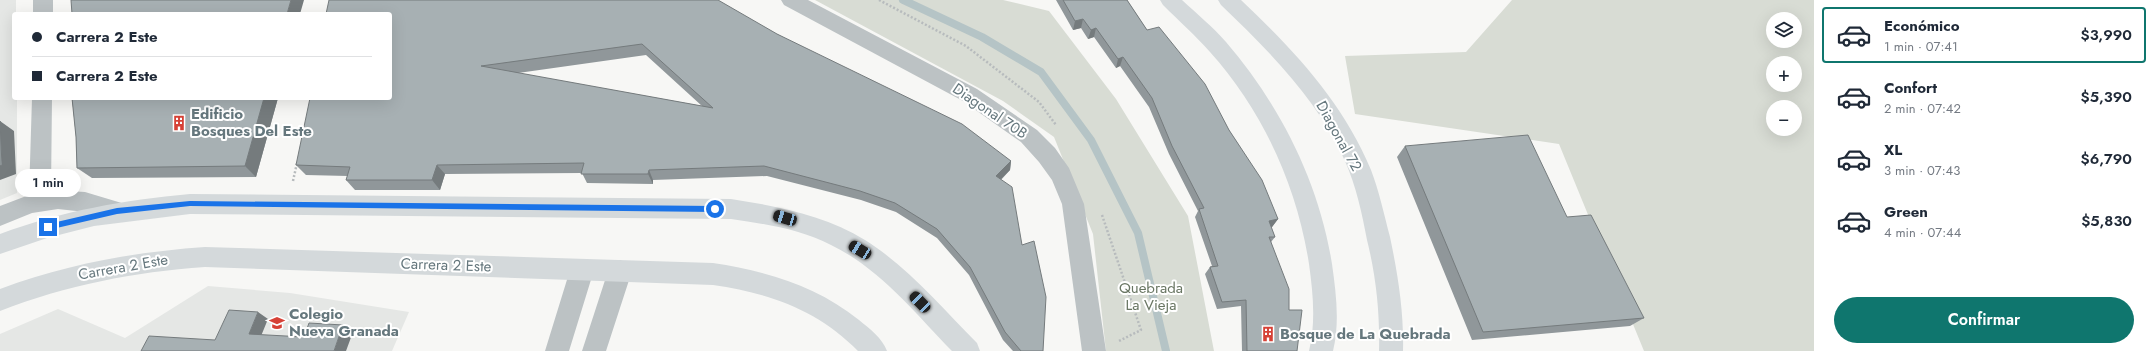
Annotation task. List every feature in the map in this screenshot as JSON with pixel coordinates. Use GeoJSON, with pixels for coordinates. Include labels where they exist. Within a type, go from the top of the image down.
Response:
{"type":"FeatureCollection","features":[{"type":"Feature","properties":{"kind":"main road"},"geometry":{"type":"LineString","coordinates":[[1170,0],[1218,47],[1239,74],[1279,138],[1297,178],[1312,218],[1321,260],[1325,300],[1324,339],[1321,351]]}},
{"type":"Feature","properties":{"kind":"main road","name":"Diagonal 72"},"geometry":{"type":"LineString","coordinates":[[1228,0],[1271,40],[1301,76],[1329,113],[1356,161],[1374,216],[1387,277],[1392,329],[1391,351]]}},
{"type":"Feature","properties":{"kind":"main road"},"geometry":{"type":"LineString","coordinates":[[0,244],[60,223],[117,211],[190,204],[731,209],[772,214],[810,226],[839,238],[870,256],[895,276],[968,351]]}},
{"type":"Feature","properties":{"kind":"main road","name":"Carrera 2 Este"},"geometry":{"type":"LineString","coordinates":[[0,300],[66,277],[115,265],[156,259],[205,257],[713,274],[747,278],[775,286],[800,296],[846,322],[875,351]]}},
{"type":"Feature","properties":{"kind":"street"},"geometry":{"type":"LineString","coordinates":[[43,0],[43,12]]}},
{"type":"Feature","properties":{"kind":"street","name":"Diagonal 70B"},"geometry":{"type":"LineString","coordinates":[[791,0],[970,95],[1029,136],[1047,155],[1061,175],[1073,204],[1094,351]]}},
{"type":"Feature","properties":{"kind":"street"},"geometry":{"type":"LineString","coordinates":[[40,202],[42,100]]}},
{"type":"Feature","properties":{"kind":"street"},"geometry":{"type":"LineString","coordinates":[[0,216],[40,202],[71,198],[85,200],[117,211]]}},
{"type":"Feature","properties":{"kind":"street"},"geometry":{"type":"LineString","coordinates":[[557,351],[582,270]]}},
{"type":"Feature","properties":{"kind":"street"},"geometry":{"type":"LineString","coordinates":[[594,351],[620,271]]}},
{"type":"Feature","properties":{"kind":"path"},"geometry":{"type":"LineString","coordinates":[[292,185],[299,156]]}},
{"type":"Feature","properties":{"kind":"shaded area"},"geometry":{"type":"Polygon","coordinates":[[[0,0],[16,0],[16,12],[12,12],[12,100],[17,100],[17,193],[0,200],[0,0]]]}},
{"type":"Feature","properties":{"kind":"shaded area","name":"Colegio Nueva Granada"},"geometry":{"type":"Polygon","coordinates":[[[208,286],[290,293],[409,312],[392,351],[0,351],[0,334],[58,309],[125,338],[208,286]]]}},
{"type":"Feature","properties":{"kind":"green space","name":"Quebrada La Vieja"},"geometry":{"type":"Polygon","coordinates":[[[815,0],[1003,0],[1049,11],[1116,99],[1188,216],[1214,351],[1106,351],[1093,234],[1054,137],[1003,101],[815,0]]]}},
{"type":"Feature","properties":{"kind":"green space"},"geometry":{"type":"Polygon","coordinates":[[[1512,0],[1814,0],[1814,351],[1644,351],[1559,144],[1355,114],[1345,56],[1466,52],[1512,0]]]}},
{"type":"Feature","properties":{"kind":"building"},"geometry":{"type":"Polygon","coordinates":[[[71,0],[291,0],[288,12],[72,12],[71,0]]]}},
{"type":"Feature","properties":{"kind":"building"},"geometry":{"type":"Polygon","coordinates":[[[329,0],[718,0],[777,34],[962,124],[1011,161],[996,176],[1012,187],[1022,245],[1034,241],[1046,297],[1043,351],[1021,351],[1005,332],[970,267],[937,229],[895,203],[860,191],[764,166],[649,170],[648,174],[581,174],[584,163],[437,165],[432,180],[346,180],[350,167],[296,165],[310,100],[392,100],[392,12],[326,12],[329,0]],[[642,44],[481,66],[713,108],[642,44]]]}},
{"type":"Feature","properties":{"kind":"building"},"geometry":{"type":"Polygon","coordinates":[[[1063,0],[1127,0],[1147,30],[1159,27],[1205,84],[1229,130],[1262,180],[1278,219],[1269,221],[1275,237],[1269,237],[1289,289],[1289,310],[1302,310],[1297,351],[1247,351],[1246,300],[1222,302],[1210,267],[1218,266],[1199,209],[1204,208],[1172,146],[1152,98],[1123,57],[1118,59],[1096,28],[1091,30],[1083,19],[1075,21],[1063,0]]]}},
{"type":"Feature","properties":{"kind":"building","name":"Edificio Bosques Del Este"},"geometry":{"type":"Polygon","coordinates":[[[72,100],[263,100],[245,166],[77,168],[72,100]]]}},
{"type":"Feature","properties":{"kind":"building"},"geometry":{"type":"Polygon","coordinates":[[[0,121],[2,165],[0,166],[0,121]]]}},
{"type":"Feature","properties":{"kind":"building"},"geometry":{"type":"Polygon","coordinates":[[[1528,135],[1567,217],[1591,215],[1644,318],[1483,332],[1405,146],[1528,135]]]}},
{"type":"Feature","properties":{"kind":"building"},"geometry":{"type":"Polygon","coordinates":[[[229,310],[258,312],[249,334],[304,337],[309,323],[343,325],[334,351],[141,351],[149,336],[215,340],[229,310]]]}},
{"type":"Feature","properties":{"kind":"waterway","name":"Quebrada La Vieja"},"geometry":{"type":"LineString","coordinates":[[903,0],[982,37],[1041,72],[1091,140],[1138,233],[1166,351]]}},
{"type":"Feature","properties":{"kind":"place","name":"Edificio Bosques Del Este"},"geometry":{"type":"Point","coordinates":[179,123]}},
{"type":"Feature","properties":{"kind":"place","name":"Colegio Nueva Granada"},"geometry":{"type":"Point","coordinates":[277,323]}},
{"type":"Feature","properties":{"kind":"place","name":"Bosque de La Quebrada"},"geometry":{"type":"Point","coordinates":[1268,334]}},
{"type":"Feature","properties":{"kind":"route"},"geometry":{"type":"LineString","coordinates":[[48,227],[87,216],[117,211],[145,207],[190,204],[715,209]]}}]}
